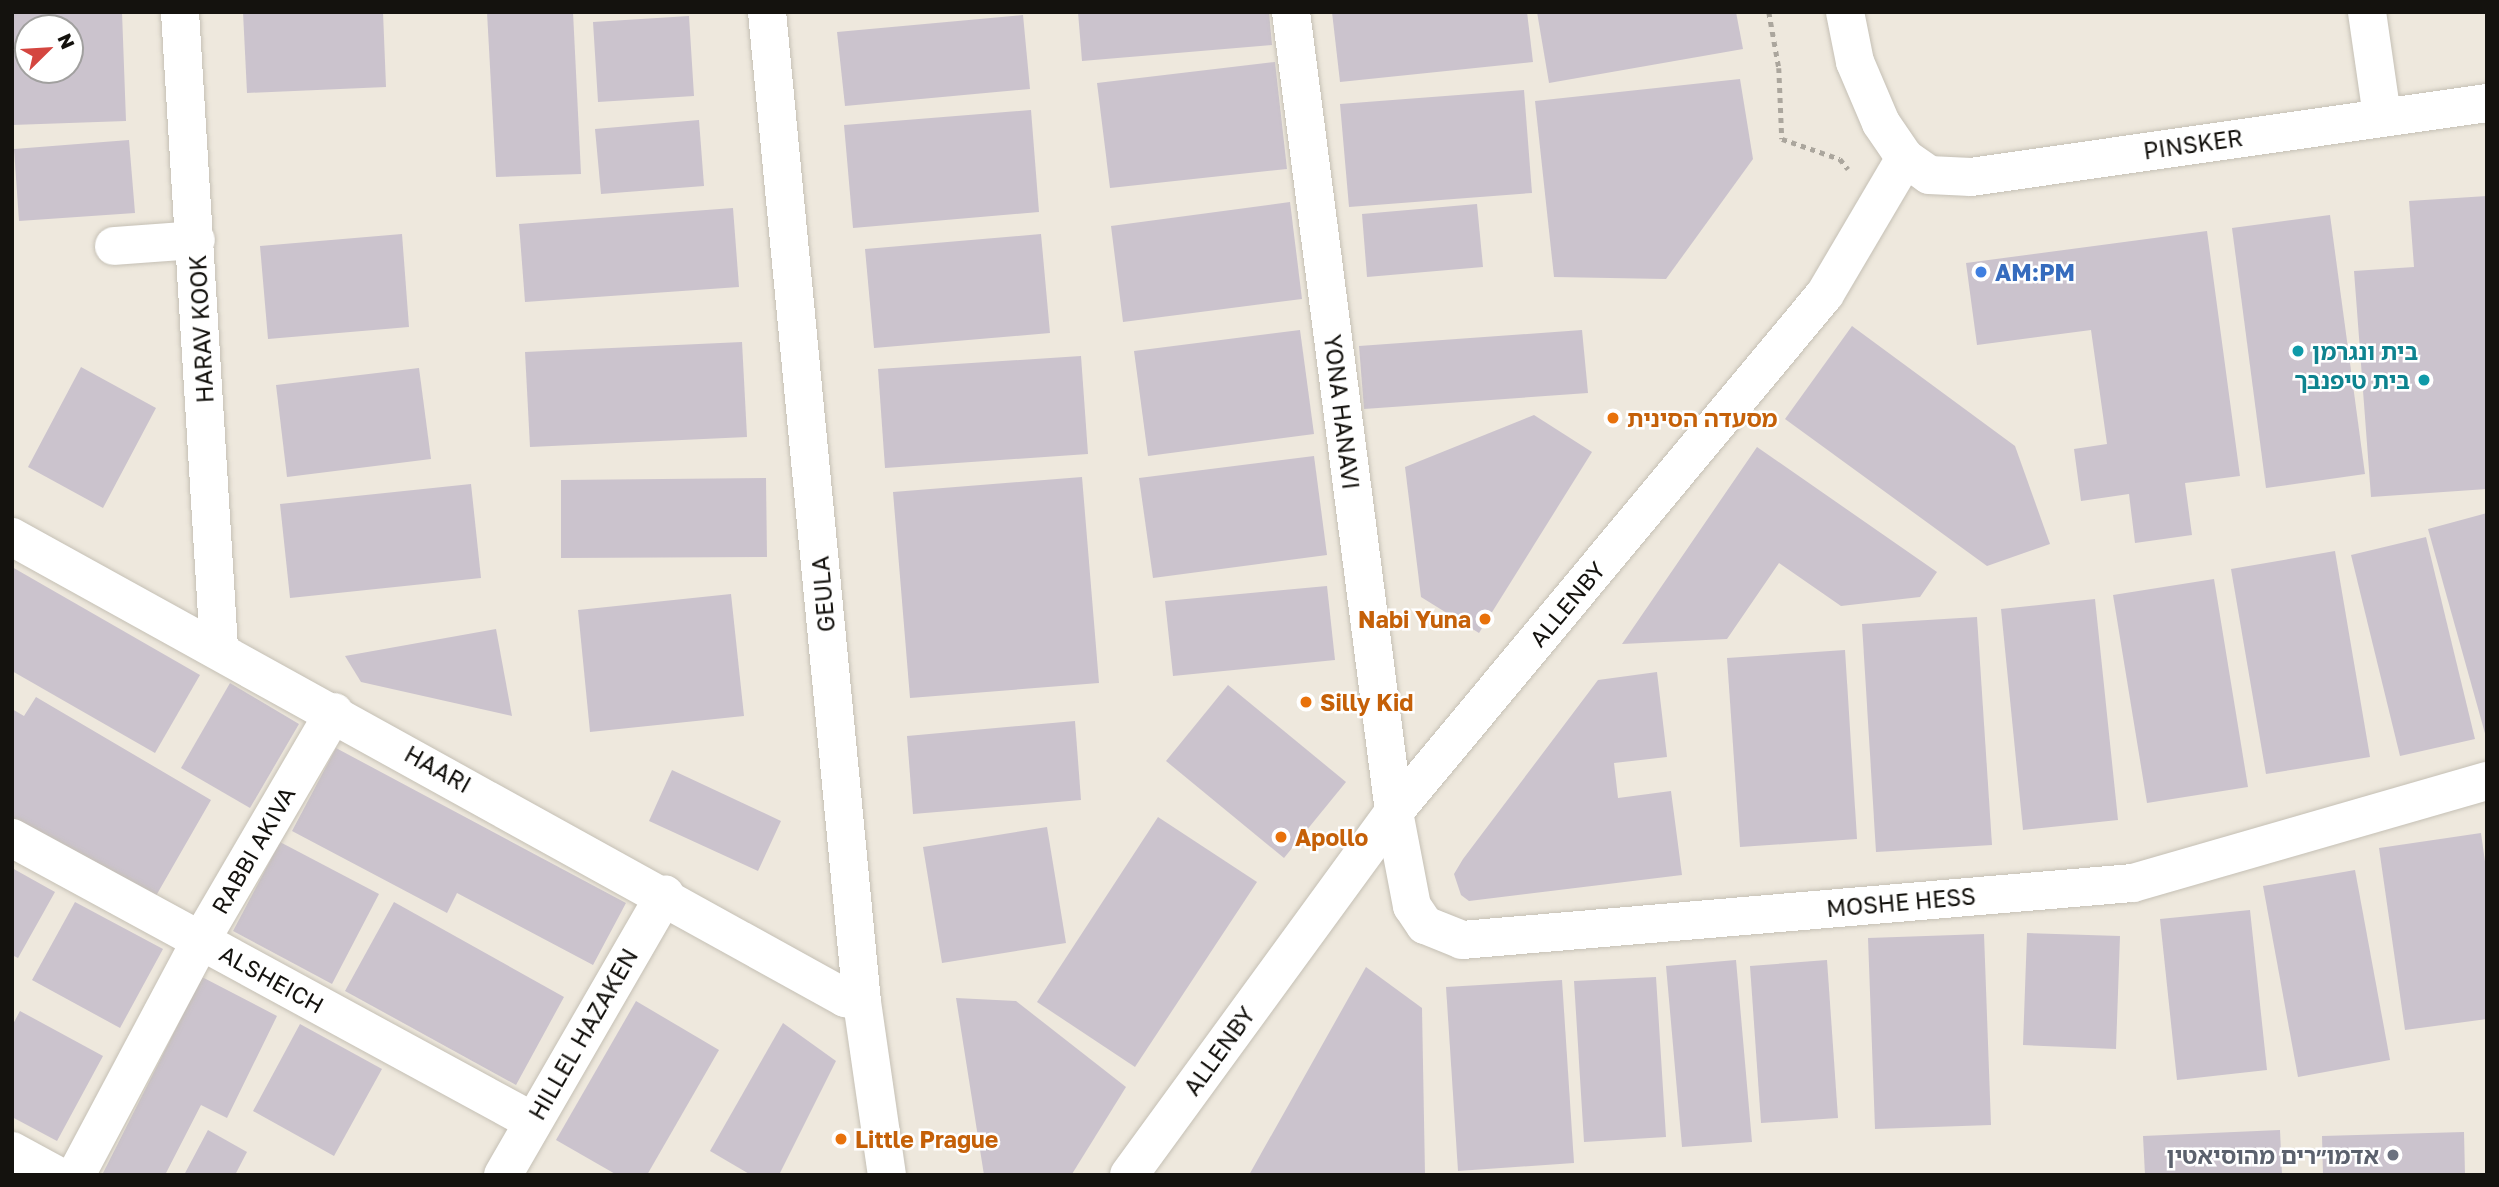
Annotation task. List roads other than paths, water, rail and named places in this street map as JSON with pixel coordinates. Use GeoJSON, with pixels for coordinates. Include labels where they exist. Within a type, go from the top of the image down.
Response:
{"type":"FeatureCollection","features":[{"type":"Feature","properties":{"kind":"street","name":"HARAV KOOK"},"geometry":{"type":"LineString","coordinates":[[180,12],[219,647]]}},
{"type":"Feature","properties":{"kind":"street","name":"GEULA"},"geometry":{"type":"LineString","coordinates":[[767,12],[862,1002],[887,1175]]}},
{"type":"Feature","properties":{"kind":"street","name":"YONA HANAVI"},"geometry":{"type":"LineString","coordinates":[[1291,12],[1394,812]]}},
{"type":"Feature","properties":{"kind":"street"},"geometry":{"type":"LineString","coordinates":[[1845,12],[1865,90],[1905,158]]}},
{"type":"Feature","properties":{"kind":"street"},"geometry":{"type":"LineString","coordinates":[[2367,12],[2382,116]]}},
{"type":"Feature","properties":{"kind":"street","name":"PINSKER"},"geometry":{"type":"LineString","coordinates":[[1905,158],[1929,175],[1971,177],[2487,103]]}},
{"type":"Feature","properties":{"kind":"street","name":"ALLENBY"},"geometry":{"type":"LineString","coordinates":[[1129,1175],[1394,812],[1825,294],[1905,158]]}},
{"type":"Feature","properties":{"kind":"street"},"geometry":{"type":"LineString","coordinates":[[114,246],[195,240]]}},
{"type":"Feature","properties":{"kind":"street","name":"HAARI"},"geometry":{"type":"LineString","coordinates":[[12,537],[219,647],[664,894],[845,998],[862,1002]]}},
{"type":"Feature","properties":{"kind":"street","name":"RABBI AKIVA"},"geometry":{"type":"LineString","coordinates":[[75,1175],[201,940],[334,712]]}},
{"type":"Feature","properties":{"kind":"street","name":"MOSHE HESS"},"geometry":{"type":"LineString","coordinates":[[1394,812],[1412,906],[1425,925],[1462,940],[2133,883],[2487,781]]}},
{"type":"Feature","properties":{"kind":"street","name":"ALSHEICH"},"geometry":{"type":"LineString","coordinates":[[12,838],[532,1121]]}},
{"type":"Feature","properties":{"kind":"street","name":"HILLEL HAZAKEN"},"geometry":{"type":"LineString","coordinates":[[503,1175],[664,894]]}},
{"type":"Feature","properties":{"kind":"street"},"geometry":{"type":"LineString","coordinates":[[12,1151],[55,1175]]}},
{"type":"Feature","properties":{"kind":"place","name":"AM:PM"},"geometry":{"type":"Point","coordinates":[1981,272]}},
{"type":"Feature","properties":{"kind":"place","name":"בית ונגרמן"},"geometry":{"type":"Point","coordinates":[2298,351]}},
{"type":"Feature","properties":{"kind":"place","name":"בית טיפנבך"},"geometry":{"type":"Point","coordinates":[2424,380]}},
{"type":"Feature","properties":{"kind":"place","name":"מסעדה הסינית"},"geometry":{"type":"Point","coordinates":[1613,418]}},
{"type":"Feature","properties":{"kind":"place","name":"Nabi Yuna"},"geometry":{"type":"Point","coordinates":[1485,619]}},
{"type":"Feature","properties":{"kind":"place","name":"Silly Kid"},"geometry":{"type":"Point","coordinates":[1306,702]}},
{"type":"Feature","properties":{"kind":"place","name":"Apollo"},"geometry":{"type":"Point","coordinates":[1281,837]}},
{"type":"Feature","properties":{"kind":"place","name":"Little Prague"},"geometry":{"type":"Point","coordinates":[841,1139]}},
{"type":"Feature","properties":{"kind":"place","name":"אדמו״רים מהוסיאטין"},"geometry":{"type":"Point","coordinates":[2393,1155]}}]}
